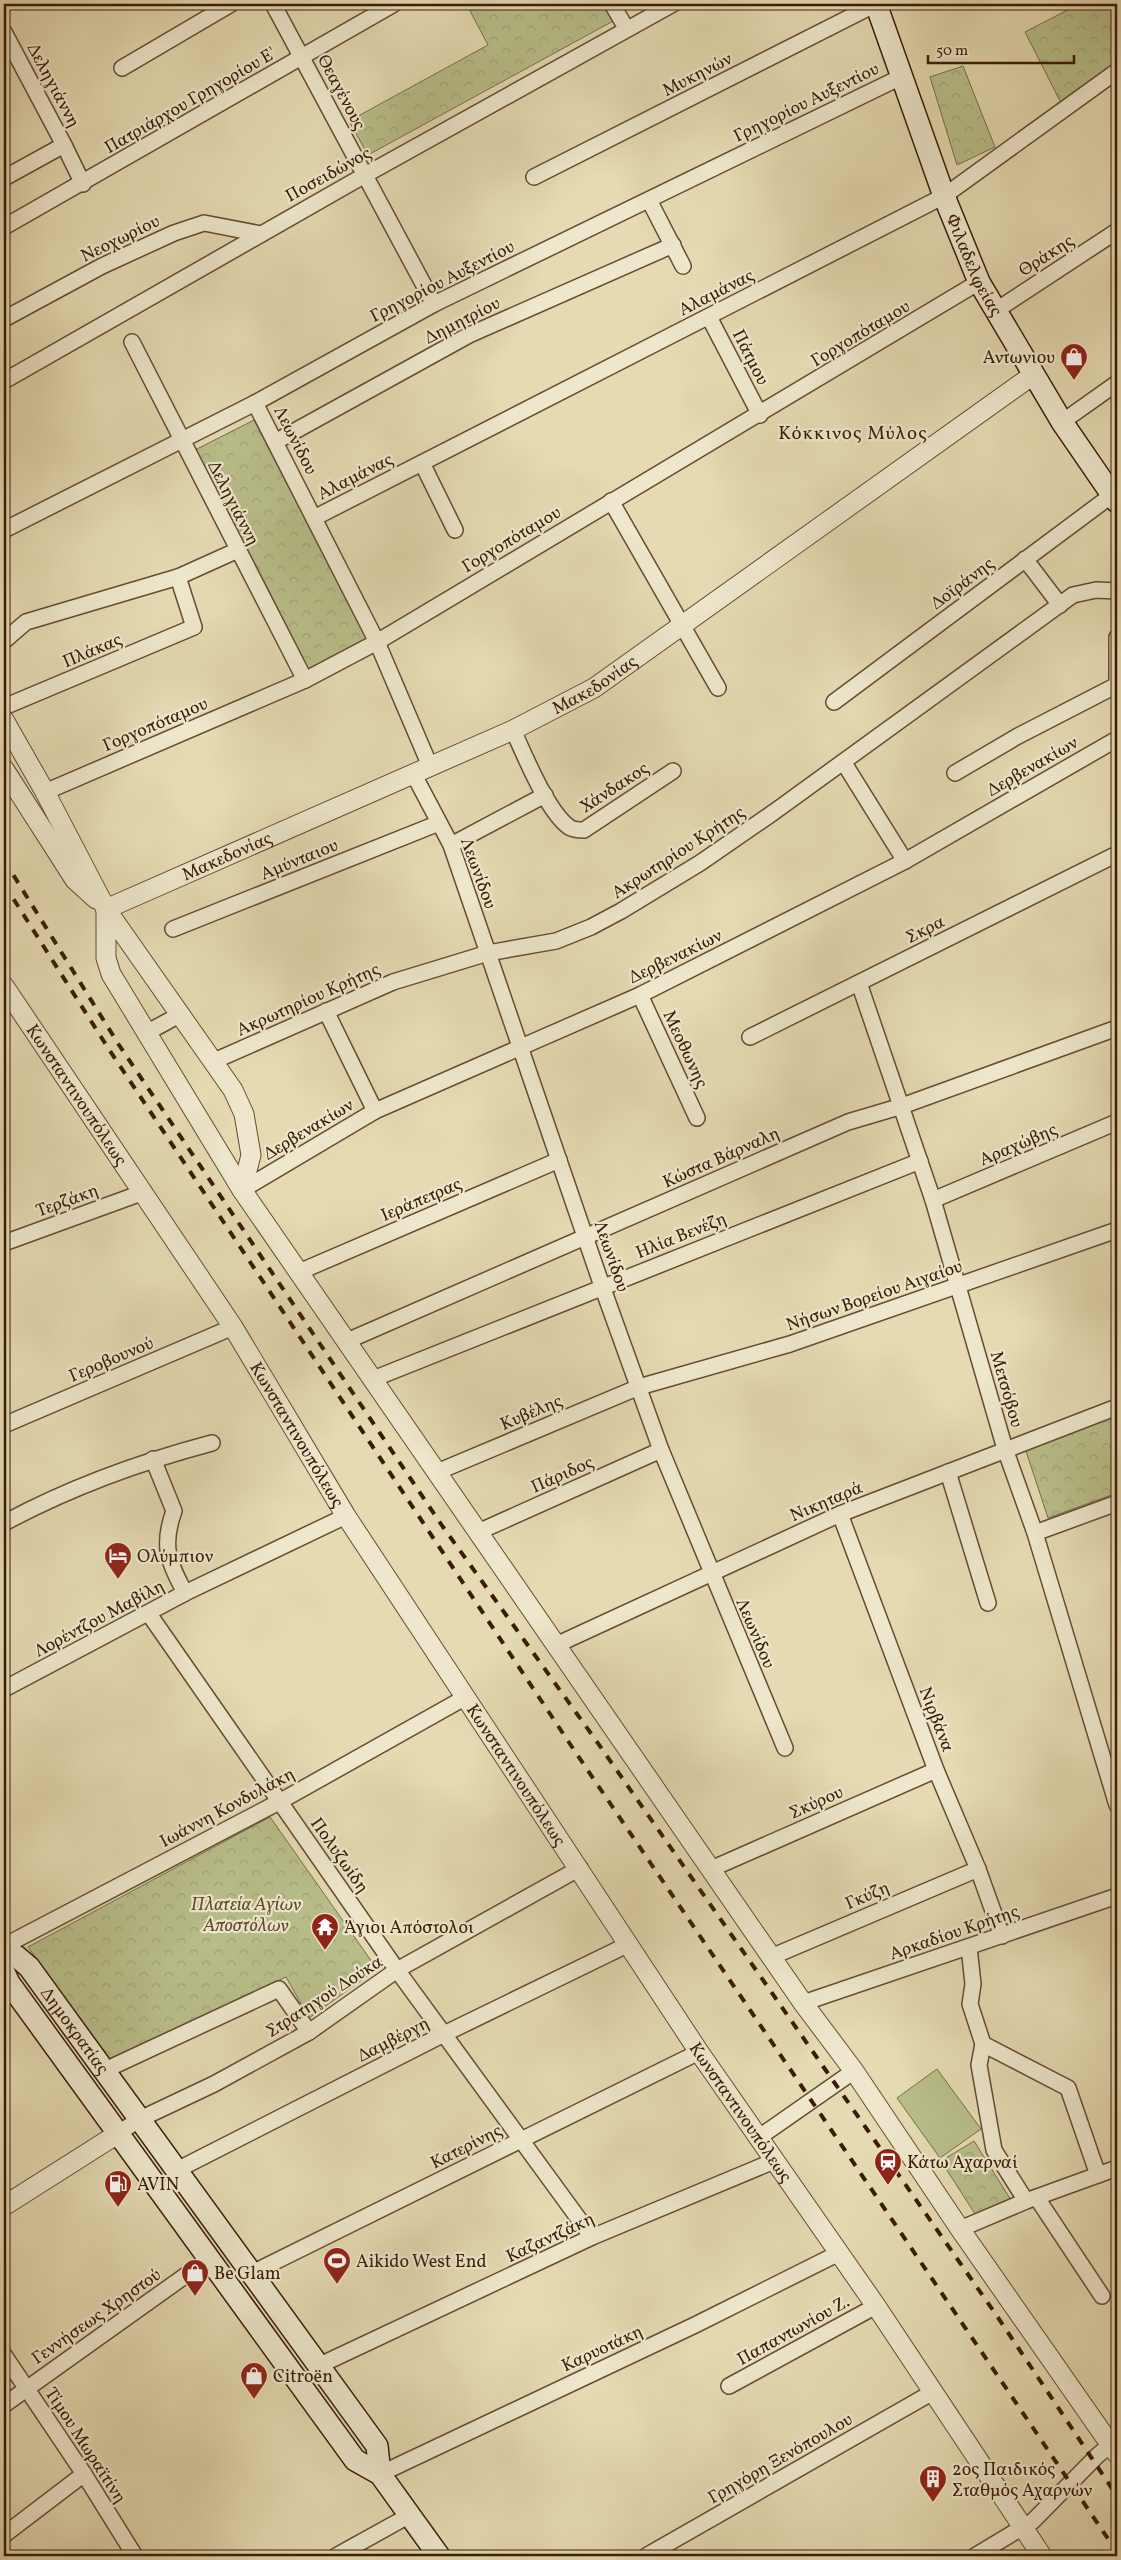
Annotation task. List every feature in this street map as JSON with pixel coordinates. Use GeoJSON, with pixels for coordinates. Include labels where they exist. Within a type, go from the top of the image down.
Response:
{"type":"FeatureCollection","features":[{"type":"Feature","properties":{"kind":"main road","name":"Φιλαδελφείας"},"geometry":{"type":"LineString","coordinates":[[876,4],[944,196],[978,282],[1062,422],[1114,499]]}},
{"type":"Feature","properties":{"kind":"main road","name":"Δημοκρατίας"},"geometry":{"type":"LineString","coordinates":[[4,1950],[16,1956],[28,1967],[175,2172],[377,2446],[380,2474]]}},
{"type":"Feature","properties":{"kind":"main road","name":"Δημοκρατίας"},"geometry":{"type":"LineString","coordinates":[[4,1972],[9,1983],[355,2460],[380,2474],[439,2556]]}},
{"type":"Feature","properties":{"kind":"street"},"geometry":{"type":"LineString","coordinates":[[122,68],[231,4]]}},
{"type":"Feature","properties":{"kind":"street","name":"Θεαγένους"},"geometry":{"type":"LineString","coordinates":[[273,4],[434,304]]}},
{"type":"Feature","properties":{"kind":"street","name":"Πατριάρχου Γρηγορίου E'"},"geometry":{"type":"LineString","coordinates":[[4,228],[394,4]]}},
{"type":"Feature","properties":{"kind":"street"},"geometry":{"type":"LineString","coordinates":[[612,4],[626,28]]}},
{"type":"Feature","properties":{"kind":"street","name":"Ποσειδώνος"},"geometry":{"type":"LineString","coordinates":[[4,382],[365,175],[672,4]]}},
{"type":"Feature","properties":{"kind":"street","name":"Μυκηνών"},"geometry":{"type":"LineString","coordinates":[[534,178],[876,4]]}},
{"type":"Feature","properties":{"kind":"street","name":"Δεληγιάννη"},"geometry":{"type":"LineString","coordinates":[[4,32],[10,54],[64,145],[83,184]]}},
{"type":"Feature","properties":{"kind":"street","name":"Αλαμάνας"},"geometry":{"type":"LineString","coordinates":[[314,518],[944,196],[1117,71]]}},
{"type":"Feature","properties":{"kind":"street","name":"Γρηγορίου Αυξεντίου"},"geometry":{"type":"LineString","coordinates":[[4,530],[180,439],[255,403],[434,304],[903,76]]}},
{"type":"Feature","properties":{"kind":"street"},"geometry":{"type":"LineString","coordinates":[[4,178],[64,145]]}},
{"type":"Feature","properties":{"kind":"street"},"geometry":{"type":"LineString","coordinates":[[649,200],[683,266]]}},
{"type":"Feature","properties":{"kind":"street","name":"Νεοχωρίου"},"geometry":{"type":"LineString","coordinates":[[4,319],[102,266],[174,232],[204,223],[261,234]]}},
{"type":"Feature","properties":{"kind":"street","name":"Θράκης"},"geometry":{"type":"LineString","coordinates":[[995,311],[1117,231]]}},
{"type":"Feature","properties":{"kind":"street","name":"Δημητρίου"},"geometry":{"type":"LineString","coordinates":[[275,442],[470,335],[672,245]]}},
{"type":"Feature","properties":{"kind":"street","name":"Γοργοπόταμου"},"geometry":{"type":"LineString","coordinates":[[45,792],[305,680],[377,642],[611,501],[760,415],[978,282]]}},
{"type":"Feature","properties":{"kind":"street","name":"Πάτμου"},"geometry":{"type":"LineString","coordinates":[[709,317],[760,415]]}},
{"type":"Feature","properties":{"kind":"street","name":"Δεληγιάννη"},"geometry":{"type":"LineString","coordinates":[[132,342],[305,680]]}},
{"type":"Feature","properties":{"kind":"street","name":"Μακεδονίας"},"geometry":{"type":"LineString","coordinates":[[106,908],[512,730],[594,688],[1033,375]]}},
{"type":"Feature","properties":{"kind":"street"},"geometry":{"type":"LineString","coordinates":[[1062,422],[1117,383]]}},
{"type":"Feature","properties":{"kind":"street","name":"Λεωνίδου"},"geometry":{"type":"LineString","coordinates":[[255,403],[377,642],[439,823],[451,845],[519,1047],[661,1450],[710,1573],[784,1748]]}},
{"type":"Feature","properties":{"kind":"street"},"geometry":{"type":"LineString","coordinates":[[422,463],[454,530]]}},
{"type":"Feature","properties":{"kind":"street","name":"Δοϊράνης"},"geometry":{"type":"LineString","coordinates":[[834,702],[1025,559],[1114,499]]}},
{"type":"Feature","properties":{"kind":"street"},"geometry":{"type":"LineString","coordinates":[[611,501],[718,688]]}},
{"type":"Feature","properties":{"kind":"street"},"geometry":{"type":"LineString","coordinates":[[4,641],[26,622],[178,577],[238,550]]}},
{"type":"Feature","properties":{"kind":"street"},"geometry":{"type":"LineString","coordinates":[[1025,559],[1060,605]]}},
{"type":"Feature","properties":{"kind":"street","name":"Πλάκας"},"geometry":{"type":"LineString","coordinates":[[4,707],[194,627],[178,577]]}},
{"type":"Feature","properties":{"kind":"street","name":"Ακρωτηρίου Κρήτης"},"geometry":{"type":"LineString","coordinates":[[214,1061],[393,982],[488,953],[556,941],[621,912],[700,863],[844,763],[1073,595],[1096,590],[1117,591]]}},
{"type":"Feature","properties":{"kind":"street"},"geometry":{"type":"LineString","coordinates":[[955,773],[1018,736],[1117,684],[1117,637]]}},
{"type":"Feature","properties":{"kind":"street"},"geometry":{"type":"LineString","coordinates":[[4,720],[45,792],[106,908],[233,1090],[244,1114],[249,1134],[251,1155],[242,1190]]}},
{"type":"Feature","properties":{"kind":"street","name":"Χάνδακος"},"geometry":{"type":"LineString","coordinates":[[512,730],[545,796],[561,820],[570,829],[584,830],[673,771]]}},
{"type":"Feature","properties":{"kind":"street","name":"Δερβενακίων"},"geometry":{"type":"LineString","coordinates":[[242,1190],[375,1111],[640,995],[905,861],[1117,739]]}},
{"type":"Feature","properties":{"kind":"street"},"geometry":{"type":"LineString","coordinates":[[844,763],[905,861]]}},
{"type":"Feature","properties":{"kind":"street"},"geometry":{"type":"LineString","coordinates":[[4,769],[75,880],[106,908],[106,958],[111,974],[148,1032],[242,1190],[771,1957],[854,2072],[960,2229],[1115,2446],[1023,2528],[975,2556]]}},
{"type":"Feature","properties":{"kind":"street"},"geometry":{"type":"LineString","coordinates":[[451,845],[545,796]]}},
{"type":"Feature","properties":{"kind":"street","name":"Αμύνταιου"},"geometry":{"type":"LineString","coordinates":[[173,929],[439,823]]}},
{"type":"Feature","properties":{"kind":"street","name":"Σκρα"},"geometry":{"type":"LineString","coordinates":[[750,1037],[1117,854]]}},
{"type":"Feature","properties":{"kind":"street","name":"Μετσόβου"},"geometry":{"type":"LineString","coordinates":[[859,984],[933,1200],[1005,1449],[1035,1533],[1117,1805]]}},
{"type":"Feature","properties":{"kind":"street","name":"Κωνσταντινουπόλεως"},"geometry":{"type":"LineString","coordinates":[[6,993],[144,1192],[233,1327],[346,1516],[580,1868],[699,2052],[876,2306],[1042,2556]]}},
{"type":"Feature","properties":{"kind":"street","name":"Μεοθωνης"},"geometry":{"type":"LineString","coordinates":[[640,995],[697,1118]]}},
{"type":"Feature","properties":{"kind":"street"},"geometry":{"type":"LineString","coordinates":[[326,1011],[375,1111]]}},
{"type":"Feature","properties":{"kind":"street"},"geometry":{"type":"LineString","coordinates":[[148,1032],[181,1014]]}},
{"type":"Feature","properties":{"kind":"street","name":"Κώστα Βάρναλη"},"geometry":{"type":"LineString","coordinates":[[347,1341],[848,1122],[902,1106],[1117,1028]]}},
{"type":"Feature","properties":{"kind":"street","name":"Αραχώβης"},"geometry":{"type":"LineString","coordinates":[[933,1200],[1117,1122]]}},
{"type":"Feature","properties":{"kind":"street","name":"Ιεράπετρας"},"geometry":{"type":"LineString","coordinates":[[299,1272],[559,1160]]}},
{"type":"Feature","properties":{"kind":"street","name":"Ηλία Βενέζη"},"geometry":{"type":"LineString","coordinates":[[373,1379],[602,1286],[920,1161]]}},
{"type":"Feature","properties":{"kind":"street","name":"Τερζάκη"},"geometry":{"type":"LineString","coordinates":[[4,1243],[144,1192]]}},
{"type":"Feature","properties":{"kind":"street","name":"Νήσων Βορείου Αιγαίου"},"geometry":{"type":"LineString","coordinates":[[639,1387],[790,1344],[1117,1230]]}},
{"type":"Feature","properties":{"kind":"street","name":"Γεροβουνού"},"geometry":{"type":"LineString","coordinates":[[4,1425],[233,1327]]}},
{"type":"Feature","properties":{"kind":"street","name":"Κυβέλης"},"geometry":{"type":"LineString","coordinates":[[436,1472],[639,1387]]}},
{"type":"Feature","properties":{"kind":"street","name":"Νικηταρά"},"geometry":{"type":"LineString","coordinates":[[556,1646],[840,1514],[1117,1407]]}},
{"type":"Feature","properties":{"kind":"street"},"geometry":{"type":"LineString","coordinates":[[4,1523],[54,1498],[153,1458],[212,1443]]}},
{"type":"Feature","properties":{"kind":"street","name":"Πάριδος"},"geometry":{"type":"LineString","coordinates":[[478,1532],[661,1450]]}},
{"type":"Feature","properties":{"kind":"street"},"geometry":{"type":"LineString","coordinates":[[153,1458],[174,1511],[170,1523],[168,1560],[185,1593]]}},
{"type":"Feature","properties":{"kind":"street"},"geometry":{"type":"LineString","coordinates":[[948,1472],[988,1603]]}},
{"type":"Feature","properties":{"kind":"street"},"geometry":{"type":"LineString","coordinates":[[1035,1533],[1117,1503]]}},
{"type":"Feature","properties":{"kind":"street","name":"Νιρβάνα"},"geometry":{"type":"LineString","coordinates":[[840,1514],[936,1770],[978,1869],[1002,1936]]}},
{"type":"Feature","properties":{"kind":"street","name":"Λορέντζου Μαβίλη"},"geometry":{"type":"LineString","coordinates":[[4,1689],[185,1593],[346,1516]]}},
{"type":"Feature","properties":{"kind":"street","name":"Πολυζωίδη"},"geometry":{"type":"LineString","coordinates":[[148,1614],[397,1970],[592,2237]]}},
{"type":"Feature","properties":{"kind":"street","name":"Ιωάννη Κονδυλάκη"},"geometry":{"type":"LineString","coordinates":[[4,1946],[279,1802],[466,1697]]}},
{"type":"Feature","properties":{"kind":"street","name":"Σκύρου"},"geometry":{"type":"LineString","coordinates":[[711,1869],[936,1770]]}},
{"type":"Feature","properties":{"kind":"street","name":"Στρατηγού Δούκα"},"geometry":{"type":"LineString","coordinates":[[138,2120],[214,2084],[309,2032],[397,1970],[580,1868]]}},
{"type":"Feature","properties":{"kind":"street","name":"Γκύζη"},"geometry":{"type":"LineString","coordinates":[[771,1957],[978,1869]]}},
{"type":"Feature","properties":{"kind":"street","name":"Αρκαδίου Κρήτης"},"geometry":{"type":"LineString","coordinates":[[803,2003],[1117,1896]]}},
{"type":"Feature","properties":{"kind":"street","name":"Δαμβέργη"},"geometry":{"type":"LineString","coordinates":[[175,2172],[444,2034],[629,1944]]}},
{"type":"Feature","properties":{"kind":"street"},"geometry":{"type":"LineString","coordinates":[[969,1947],[973,1984],[970,2004],[982,2044],[979,2065],[994,2150],[1102,2296]]}},
{"type":"Feature","properties":{"kind":"street"},"geometry":{"type":"LineString","coordinates":[[103,2071],[279,1989],[309,2032]]}},
{"type":"Feature","properties":{"kind":"street"},"geometry":{"type":"LineString","coordinates":[[982,2044],[1068,2088],[1098,2175]]}},
{"type":"Feature","properties":{"kind":"street","name":"Κατερίνης"},"geometry":{"type":"LineString","coordinates":[[250,2274],[699,2052]]}},
{"type":"Feature","properties":{"kind":"street"},"geometry":{"type":"LineString","coordinates":[[758,2138],[854,2072]]}},
{"type":"Feature","properties":{"kind":"street"},"geometry":{"type":"LineString","coordinates":[[4,2206],[138,2120]]}},
{"type":"Feature","properties":{"kind":"street","name":"Καζαντζάκη"},"geometry":{"type":"LineString","coordinates":[[318,2366],[592,2237],[774,2161]]}},
{"type":"Feature","properties":{"kind":"street"},"geometry":{"type":"LineString","coordinates":[[960,2229],[1031,2199],[1117,2168]]}},
{"type":"Feature","properties":{"kind":"street","name":"Καρυοτάκη"},"geometry":{"type":"LineString","coordinates":[[380,2474],[839,2253]]}},
{"type":"Feature","properties":{"kind":"street","name":"Γεννήσεως Χρηστού"},"geometry":{"type":"LineString","coordinates":[[4,2405],[210,2258]]}},
{"type":"Feature","properties":{"kind":"street","name":"Παπαντωνίου Ζ."},"geometry":{"type":"LineString","coordinates":[[729,2386],[876,2306]]}},
{"type":"Feature","properties":{"kind":"street","name":"Τίμου Μωραϊτίνη"},"geometry":{"type":"LineString","coordinates":[[4,2355],[84,2474],[135,2556]]}},
{"type":"Feature","properties":{"kind":"street","name":"Γρηγόρη Ξενόπουλου"},"geometry":{"type":"LineString","coordinates":[[646,2556],[933,2392]]}},
{"type":"Feature","properties":{"kind":"street"},"geometry":{"type":"LineString","coordinates":[[4,2535],[84,2474]]}},
{"type":"Feature","properties":{"kind":"street"},"geometry":{"type":"LineString","coordinates":[[336,2556],[410,2515]]}},
{"type":"Feature","properties":{"kind":"green space"},"geometry":{"type":"Polygon","coordinates":[[[475,4],[607,4],[615,20],[368,155],[349,121],[488,45],[470,11],[476,7],[475,4]]]}},
{"type":"Feature","properties":{"kind":"green space"},"geometry":{"type":"Polygon","coordinates":[[[1079,4],[1117,4],[1117,64],[1061,103],[1025,32],[1079,4]]]}},
{"type":"Feature","properties":{"kind":"green space"},"geometry":{"type":"Polygon","coordinates":[[[963,66],[995,147],[957,165],[930,77],[963,66]]]}},
{"type":"Feature","properties":{"kind":"green space"},"geometry":{"type":"Polygon","coordinates":[[[254,420],[367,638],[308,669],[195,450],[254,420]]]}},
{"type":"Feature","properties":{"kind":"green space"},"geometry":{"type":"Polygon","coordinates":[[[1117,1414],[1117,1493],[1048,1518],[1025,1448],[1117,1414]]]}},
{"type":"Feature","properties":{"kind":"green space","name":"Πλατεία Αγίων Αποστόλων"},"geometry":{"type":"Polygon","coordinates":[[[270,1817],[377,1969],[309,2018],[286,1977],[109,2059],[28,1947],[270,1817]]]}},
{"type":"Feature","properties":{"kind":"green space"},"geometry":{"type":"Polygon","coordinates":[[[937,2069],[981,2129],[940,2158],[897,2098],[937,2069]]]}},
{"type":"Feature","properties":{"kind":"green space"},"geometry":{"type":"Polygon","coordinates":[[[974,2141],[1011,2200],[977,2217],[941,2161],[974,2141]]]}},
{"type":"Feature","properties":{"kind":"railway"},"geometry":{"type":"LineString","coordinates":[[4,860],[119,1045],[443,1527],[595,1739],[997,2316],[1117,2496]]}},
{"type":"Feature","properties":{"kind":"railway"},"geometry":{"type":"LineString","coordinates":[[4,884],[110,1051],[576,1753],[1117,2552]]}},
{"type":"Feature","properties":{"kind":"place","name":"Αντωνιου"},"geometry":{"type":"Point","coordinates":[1074,381]}},
{"type":"Feature","properties":{"kind":"place","name":"Ολύμπιον"},"geometry":{"type":"Point","coordinates":[118,1580]}},
{"type":"Feature","properties":{"kind":"place","name":"Άγιοι Απόστολοι"},"geometry":{"type":"Point","coordinates":[325,1951]}},
{"type":"Feature","properties":{"kind":"place","name":"Κάτω Αχαρναί"},"geometry":{"type":"Point","coordinates":[888,2186]}},
{"type":"Feature","properties":{"kind":"place","name":"AVIN"},"geometry":{"type":"Point","coordinates":[118,2208]}},
{"type":"Feature","properties":{"kind":"place","name":"Aikido West End"},"geometry":{"type":"Point","coordinates":[337,2285]}},
{"type":"Feature","properties":{"kind":"place","name":"Be Glam"},"geometry":{"type":"Point","coordinates":[195,2297]}},
{"type":"Feature","properties":{"kind":"place","name":"Citroën"},"geometry":{"type":"Point","coordinates":[254,2400]}},
{"type":"Feature","properties":{"kind":"place","name":"2ος Παιδικός Σταθμός Αχαρνών"},"geometry":{"type":"Point","coordinates":[933,2503]}},
{"type":"Feature","properties":{"kind":"district","name":"Κόκκινος Μύλος"},"geometry":{"type":"Point","coordinates":[853,432]}}]}
